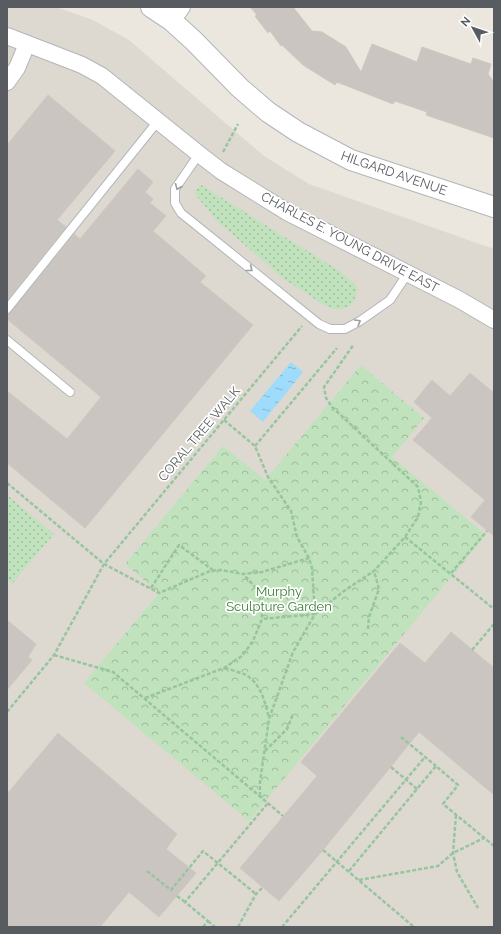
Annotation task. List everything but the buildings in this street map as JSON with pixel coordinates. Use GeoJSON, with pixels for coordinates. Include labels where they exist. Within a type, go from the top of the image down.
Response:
{"type":"FeatureCollection","features":[{"type":"Feature","properties":{"kind":"street","name":"HILGARD AVENUE"},"geometry":{"type":"LineString","coordinates":[[151,7],[177,14],[194,41],[240,88],[268,112],[298,132],[351,160],[494,207]]}},
{"type":"Feature","properties":{"kind":"street","name":"CHARLES E. YOUNG DRIVE EAST"},"geometry":{"type":"LineString","coordinates":[[7,36],[82,65],[102,76],[221,171],[287,212],[460,300],[494,320]]}},
{"type":"Feature","properties":{"kind":"street"},"geometry":{"type":"LineString","coordinates":[[7,82],[14,73],[27,44]]}},
{"type":"Feature","properties":{"kind":"lane"},"geometry":{"type":"LineString","coordinates":[[7,309],[158,121]]}},
{"type":"Feature","properties":{"kind":"lane"},"geometry":{"type":"LineString","coordinates":[[199,154],[175,189],[175,203],[181,213],[319,324],[330,329],[345,329],[360,321],[390,300],[408,273]]}},
{"type":"Feature","properties":{"kind":"lane"},"geometry":{"type":"LineString","coordinates":[[7,340],[70,392]]}},
{"type":"Feature","properties":{"kind":"path"},"geometry":{"type":"LineString","coordinates":[[222,154],[238,124]]}},
{"type":"Feature","properties":{"kind":"path","name":"CORAL TREE WALK"},"geometry":{"type":"LineString","coordinates":[[7,712],[54,655],[104,564],[309,317]]}},
{"type":"Feature","properties":{"kind":"path"},"geometry":{"type":"LineString","coordinates":[[260,796],[260,782],[269,719],[293,652],[315,614],[344,591],[374,571],[405,537],[418,517],[421,502],[418,487],[332,407],[326,398],[324,386],[354,344]]}},
{"type":"Feature","properties":{"kind":"path"},"geometry":{"type":"LineString","coordinates":[[255,446],[337,348]]}},
{"type":"Feature","properties":{"kind":"path"},"geometry":{"type":"LineString","coordinates":[[224,420],[255,446],[268,477],[290,511],[298,537],[309,558],[312,568],[315,614]]}},
{"type":"Feature","properties":{"kind":"path"},"geometry":{"type":"LineString","coordinates":[[7,484],[104,564],[159,593],[180,585],[195,577],[214,571],[221,570],[243,574],[262,572],[309,558]]}},
{"type":"Feature","properties":{"kind":"path"},"geometry":{"type":"LineString","coordinates":[[451,574],[487,531]]}},
{"type":"Feature","properties":{"kind":"path"},"geometry":{"type":"LineString","coordinates":[[405,537],[494,609]]}},
{"type":"Feature","properties":{"kind":"path"},"geometry":{"type":"LineString","coordinates":[[151,588],[180,545],[214,571]]}},
{"type":"Feature","properties":{"kind":"path"},"geometry":{"type":"LineString","coordinates":[[368,628],[369,617],[379,589],[374,571]]}},
{"type":"Feature","properties":{"kind":"path"},"geometry":{"type":"LineString","coordinates":[[145,699],[224,668],[242,656],[253,641],[262,619],[262,601],[255,587],[243,574]]}},
{"type":"Feature","properties":{"kind":"path"},"geometry":{"type":"LineString","coordinates":[[262,619],[315,614]]}},
{"type":"Feature","properties":{"kind":"path"},"geometry":{"type":"LineString","coordinates":[[472,650],[494,624]]}},
{"type":"Feature","properties":{"kind":"path"},"geometry":{"type":"LineString","coordinates":[[54,655],[113,672],[283,816]]}},
{"type":"Feature","properties":{"kind":"path"},"geometry":{"type":"LineString","coordinates":[[224,668],[246,675],[257,685],[265,702],[269,719]]}},
{"type":"Feature","properties":{"kind":"path"},"geometry":{"type":"LineString","coordinates":[[264,752],[287,729],[293,714]]}},
{"type":"Feature","properties":{"kind":"path"},"geometry":{"type":"LineString","coordinates":[[401,737],[458,785],[443,804],[494,846]]}},
{"type":"Feature","properties":{"kind":"path"},"geometry":{"type":"LineString","coordinates":[[282,927],[425,757]]}},
{"type":"Feature","properties":{"kind":"path"},"geometry":{"type":"LineString","coordinates":[[348,871],[436,766]]}},
{"type":"Feature","properties":{"kind":"path"},"geometry":{"type":"LineString","coordinates":[[391,767],[417,789]]}},
{"type":"Feature","properties":{"kind":"path"},"geometry":{"type":"LineString","coordinates":[[185,902],[268,803]]}},
{"type":"Feature","properties":{"kind":"path"},"geometry":{"type":"LineString","coordinates":[[456,815],[453,853],[457,872],[478,908]]}},
{"type":"Feature","properties":{"kind":"path"},"geometry":{"type":"LineString","coordinates":[[359,880],[438,866],[453,853],[484,838]]}},
{"type":"Feature","properties":{"kind":"path"},"geometry":{"type":"LineString","coordinates":[[323,850],[414,927]]}},
{"type":"Feature","properties":{"kind":"path"},"geometry":{"type":"LineString","coordinates":[[147,872],[171,890],[204,851],[256,894]]}},
{"type":"Feature","properties":{"kind":"path"},"geometry":{"type":"LineString","coordinates":[[238,927],[256,894],[263,887]]}},
{"type":"Feature","properties":{"kind":"path"},"geometry":{"type":"LineString","coordinates":[[177,896],[215,927]]}},
{"type":"Feature","properties":{"kind":"path"},"geometry":{"type":"LineString","coordinates":[[203,927],[208,921]]}},
{"type":"Feature","properties":{"kind":"shaded area"},"geometry":{"type":"Polygon","coordinates":[[[7,7],[56,7],[93,20],[129,40],[264,156],[309,184],[494,249],[494,927],[7,927],[7,7]]]}},
{"type":"Feature","properties":{"kind":"green space"},"geometry":{"type":"Polygon","coordinates":[[[201,185],[338,270],[352,281],[357,287],[356,296],[351,305],[343,309],[333,309],[284,279],[217,221],[195,194],[196,190],[201,185]]]}},
{"type":"Feature","properties":{"kind":"green space","name":"Murphy Sculpture Garden"},"geometry":{"type":"Polygon","coordinates":[[[361,365],[424,418],[392,457],[486,535],[249,821],[84,683],[159,593],[125,564],[223,446],[265,480],[361,365]]]}},
{"type":"Feature","properties":{"kind":"green space"},"geometry":{"type":"Polygon","coordinates":[[[7,495],[54,534],[12,584],[7,579],[7,495]]]}},
{"type":"Feature","properties":{"kind":"water"},"geometry":{"type":"Polygon","coordinates":[[[291,362],[303,372],[263,422],[250,411],[291,362]]]}}]}
